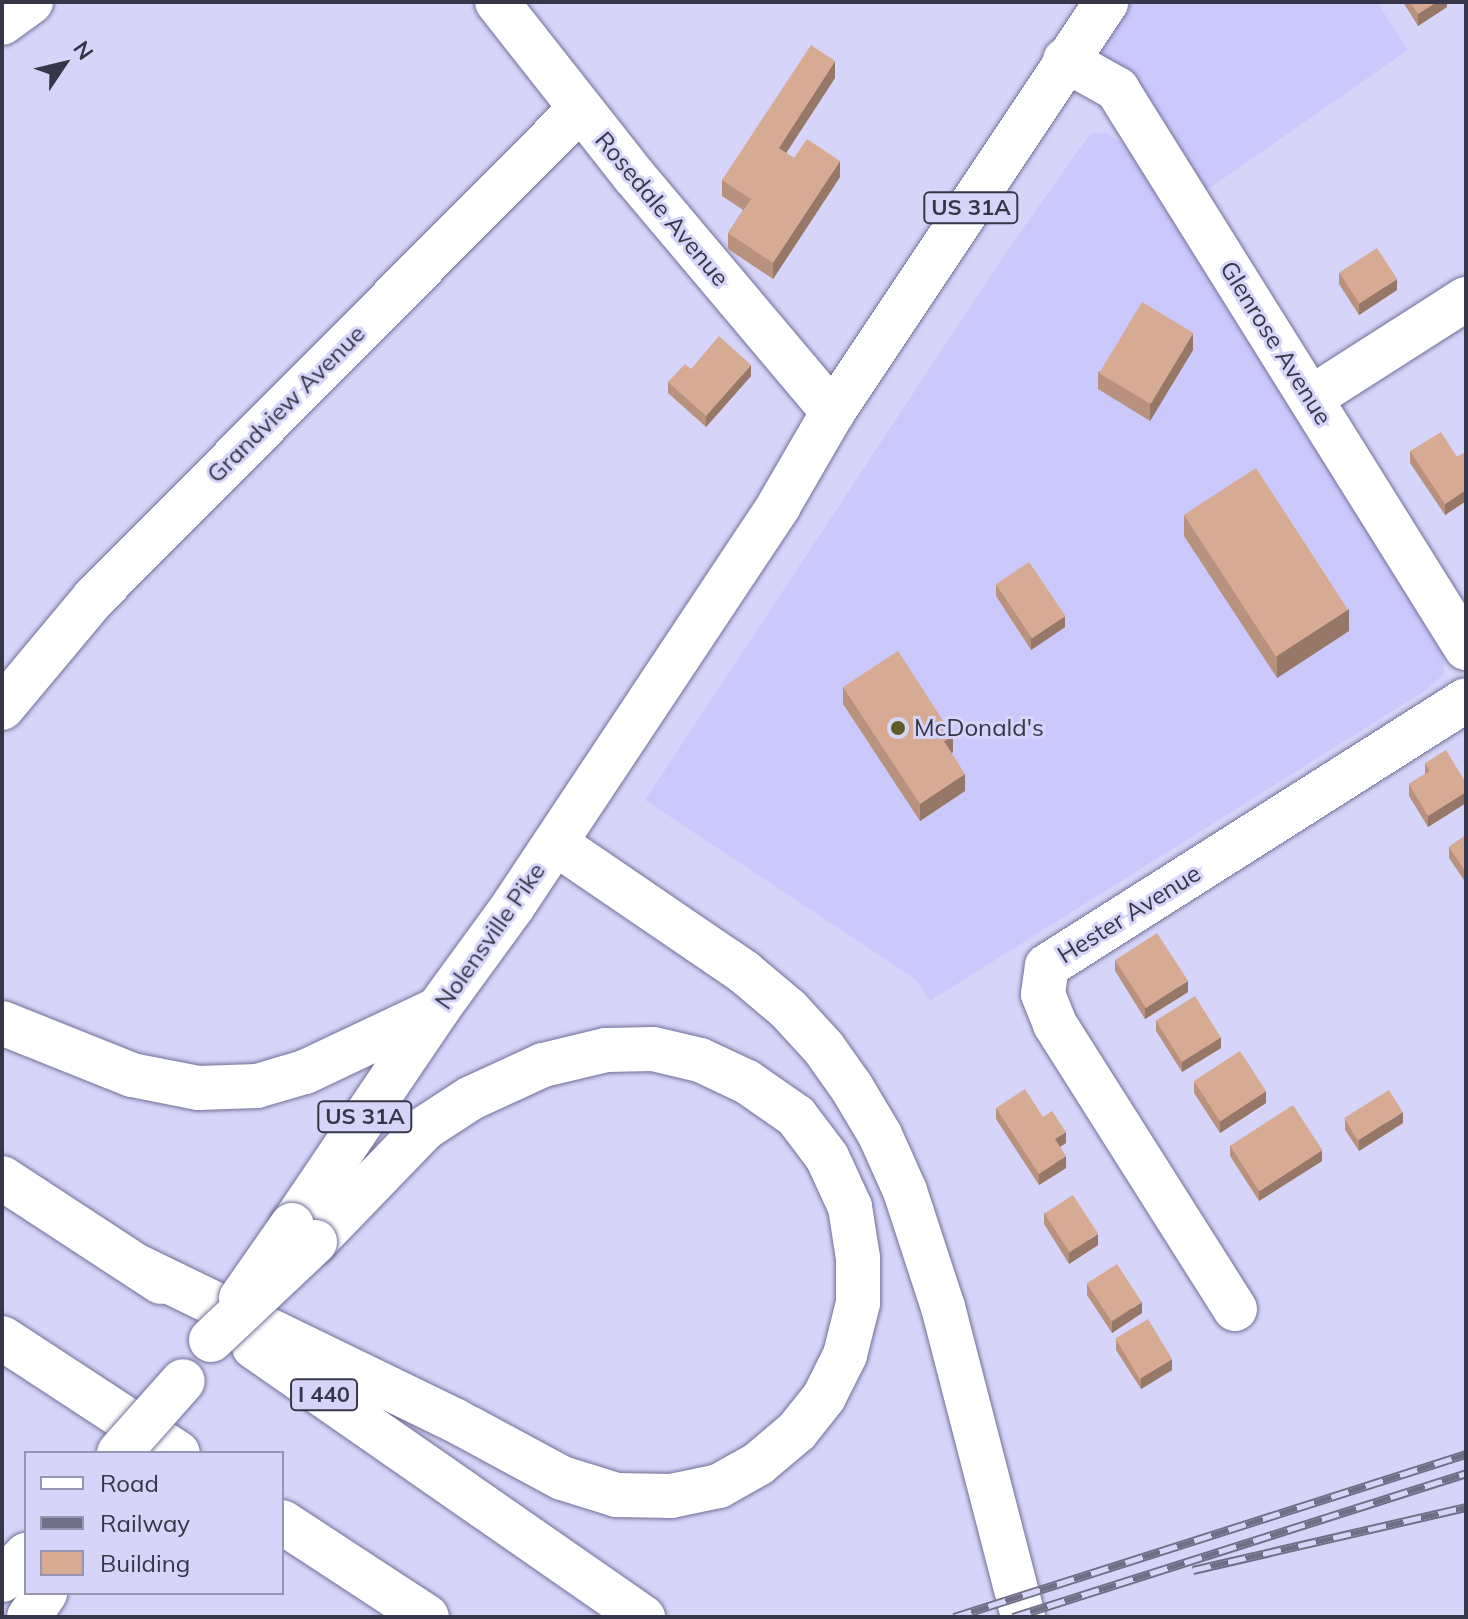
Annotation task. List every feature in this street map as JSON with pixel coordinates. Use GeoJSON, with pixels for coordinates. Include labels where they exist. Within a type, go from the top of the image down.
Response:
{"type":"FeatureCollection","features":[{"type":"Feature","properties":{"kind":"main road"},"geometry":{"type":"LineString","coordinates":[[2,23],[31,2]]}},
{"type":"Feature","properties":{"kind":"main road","name":"Rosedale Avenue"},"geometry":{"type":"LineString","coordinates":[[497,2],[580,109],[833,412]]}},
{"type":"Feature","properties":{"kind":"main road","name":"US 31A"},"geometry":{"type":"LineString","coordinates":[[833,412],[1106,2]]}},
{"type":"Feature","properties":{"kind":"main road","name":"Glenrose Avenue"},"geometry":{"type":"LineString","coordinates":[[1065,60],[1117,89],[1466,648]]}},
{"type":"Feature","properties":{"kind":"main road","name":"Grandview Avenue"},"geometry":{"type":"LineString","coordinates":[[2,708],[94,598],[580,109]]}},
{"type":"Feature","properties":{"kind":"main road"},"geometry":{"type":"LineString","coordinates":[[1311,398],[1466,299]]}},
{"type":"Feature","properties":{"kind":"main road","name":"Nolensville Pike"},"geometry":{"type":"LineString","coordinates":[[303,1233],[438,1009],[555,843],[779,505],[833,412]]}},
{"type":"Feature","properties":{"kind":"main road","name":"Hester Avenue"},"geometry":{"type":"LineString","coordinates":[[1235,1309],[1055,1024],[1043,994],[1047,966],[1466,700]]}},
{"type":"Feature","properties":{"kind":"main road"},"geometry":{"type":"LineString","coordinates":[[555,843],[744,972],[814,1037],[852,1088],[880,1135],[905,1191],[943,1307],[1023,1617]]}},
{"type":"Feature","properties":{"kind":"main road"},"geometry":{"type":"LineString","coordinates":[[2,1023],[132,1075],[198,1088],[257,1086],[305,1072],[438,1009]]}},
{"type":"Feature","properties":{"kind":"main road"},"geometry":{"type":"LineString","coordinates":[[138,1451],[211,1340],[303,1233],[425,1128],[471,1098],[543,1065],[606,1050],[653,1049],[700,1060],[747,1082],[796,1116],[827,1157],[850,1207],[858,1258],[858,1303],[845,1355],[824,1397],[797,1431],[758,1464],[719,1486],[671,1496],[617,1495],[562,1478],[456,1421],[139,1267]]}},
{"type":"Feature","properties":{"kind":"main road","name":"I 440"},"geometry":{"type":"LineString","coordinates":[[2,1178],[139,1267],[643,1617]]}},
{"type":"Feature","properties":{"kind":"main road"},"geometry":{"type":"LineString","coordinates":[[2,1338],[175,1451]]}},
{"type":"Feature","properties":{"kind":"main road"},"geometry":{"type":"LineString","coordinates":[[121,1451],[183,1381]]}},
{"type":"Feature","properties":{"kind":"main road"},"geometry":{"type":"LineString","coordinates":[[284,1523],[427,1617]]}},
{"type":"Feature","properties":{"kind":"main road"},"geometry":{"type":"LineString","coordinates":[[2,1580],[24,1557]]}},
{"type":"Feature","properties":{"kind":"main road"},"geometry":{"type":"LineString","coordinates":[[29,1617],[44,1595]]}},
{"type":"Feature","properties":{"kind":"shaded area"},"geometry":{"type":"Polygon","coordinates":[[[1107,2],[1377,2],[1408,50],[1188,203],[1065,60],[1107,2]]]}},
{"type":"Feature","properties":{"kind":"shaded area"},"geometry":{"type":"Polygon","coordinates":[[[1107,133],[1127,146],[1443,654],[1444,674],[1426,690],[930,1001],[915,979],[645,800],[1003,257],[1090,134],[1107,133]]]}},
{"type":"Feature","properties":{"kind":"building"},"geometry":{"type":"Polygon","coordinates":[[[1410,2],[1437,2],[1418,14],[1410,2]]]}},
{"type":"Feature","properties":{"kind":"building"},"geometry":{"type":"Polygon","coordinates":[[[811,45],[835,61],[779,148],[794,158],[807,139],[840,161],[773,263],[728,233],[751,199],[722,180],[811,45]]]}},
{"type":"Feature","properties":{"kind":"building"},"geometry":{"type":"Polygon","coordinates":[[[1377,248],[1397,279],[1359,304],[1339,273],[1377,248]]]}},
{"type":"Feature","properties":{"kind":"building"},"geometry":{"type":"Polygon","coordinates":[[[1142,302],[1193,333],[1151,404],[1099,373],[1142,302]]]}},
{"type":"Feature","properties":{"kind":"building"},"geometry":{"type":"Polygon","coordinates":[[[719,336],[751,365],[706,416],[668,382],[685,364],[691,369],[719,336]]]}},
{"type":"Feature","properties":{"kind":"building"},"geometry":{"type":"Polygon","coordinates":[[[1441,432],[1457,457],[1466,452],[1466,490],[1445,504],[1410,451],[1441,432]]]}},
{"type":"Feature","properties":{"kind":"building"},"geometry":{"type":"Polygon","coordinates":[[[1256,468],[1348,610],[1276,657],[1184,515],[1256,468]]]}},
{"type":"Feature","properties":{"kind":"building"},"geometry":{"type":"Polygon","coordinates":[[[1029,562],[1065,616],[1032,638],[996,584],[1029,562]]]}},
{"type":"Feature","properties":{"kind":"building","name":"McDonald's"},"geometry":{"type":"Polygon","coordinates":[[[898,651],[953,736],[944,741],[965,774],[920,804],[843,687],[898,651]]]}},
{"type":"Feature","properties":{"kind":"building"},"geometry":{"type":"Polygon","coordinates":[[[1446,750],[1466,783],[1466,792],[1428,816],[1409,784],[1430,771],[1425,763],[1446,750]]]}},
{"type":"Feature","properties":{"kind":"building"},"geometry":{"type":"Polygon","coordinates":[[[1466,835],[1466,872],[1449,847],[1466,835]]]}},
{"type":"Feature","properties":{"kind":"building"},"geometry":{"type":"Polygon","coordinates":[[[1157,933],[1188,981],[1146,1008],[1115,960],[1157,933]]]}},
{"type":"Feature","properties":{"kind":"building"},"geometry":{"type":"Polygon","coordinates":[[[1195,996],[1221,1038],[1182,1062],[1156,1020],[1195,996]]]}},
{"type":"Feature","properties":{"kind":"building"},"geometry":{"type":"Polygon","coordinates":[[[1240,1051],[1266,1091],[1220,1121],[1194,1081],[1240,1051]]]}},
{"type":"Feature","properties":{"kind":"building"},"geometry":{"type":"Polygon","coordinates":[[[1025,1089],[1043,1117],[1052,1111],[1066,1132],[1055,1139],[1066,1156],[1039,1174],[996,1108],[1025,1089]]]}},
{"type":"Feature","properties":{"kind":"building"},"geometry":{"type":"Polygon","coordinates":[[[1389,1090],[1403,1112],[1358,1140],[1344,1118],[1389,1090]]]}},
{"type":"Feature","properties":{"kind":"building"},"geometry":{"type":"Polygon","coordinates":[[[1293,1105],[1322,1150],[1260,1191],[1230,1146],[1293,1105]]]}},
{"type":"Feature","properties":{"kind":"building"},"geometry":{"type":"Polygon","coordinates":[[[1073,1195],[1098,1234],[1070,1252],[1044,1214],[1073,1195]]]}},
{"type":"Feature","properties":{"kind":"building"},"geometry":{"type":"Polygon","coordinates":[[[1117,1264],[1142,1302],[1111,1321],[1087,1284],[1117,1264]]]}},
{"type":"Feature","properties":{"kind":"building"},"geometry":{"type":"Polygon","coordinates":[[[1148,1319],[1172,1359],[1140,1379],[1115,1339],[1148,1319]]]}},
{"type":"Feature","properties":{"kind":"railway"},"geometry":{"type":"LineString","coordinates":[[954,1617],[1466,1454]]}},
{"type":"Feature","properties":{"kind":"railway"},"geometry":{"type":"LineString","coordinates":[[1013,1617],[1466,1473]]}},
{"type":"Feature","properties":{"kind":"railway"},"geometry":{"type":"LineString","coordinates":[[1193,1570],[1466,1507]]}},
{"type":"Feature","properties":{"kind":"place","name":"McDonald's"},"geometry":{"type":"Point","coordinates":[898,728]}}]}
